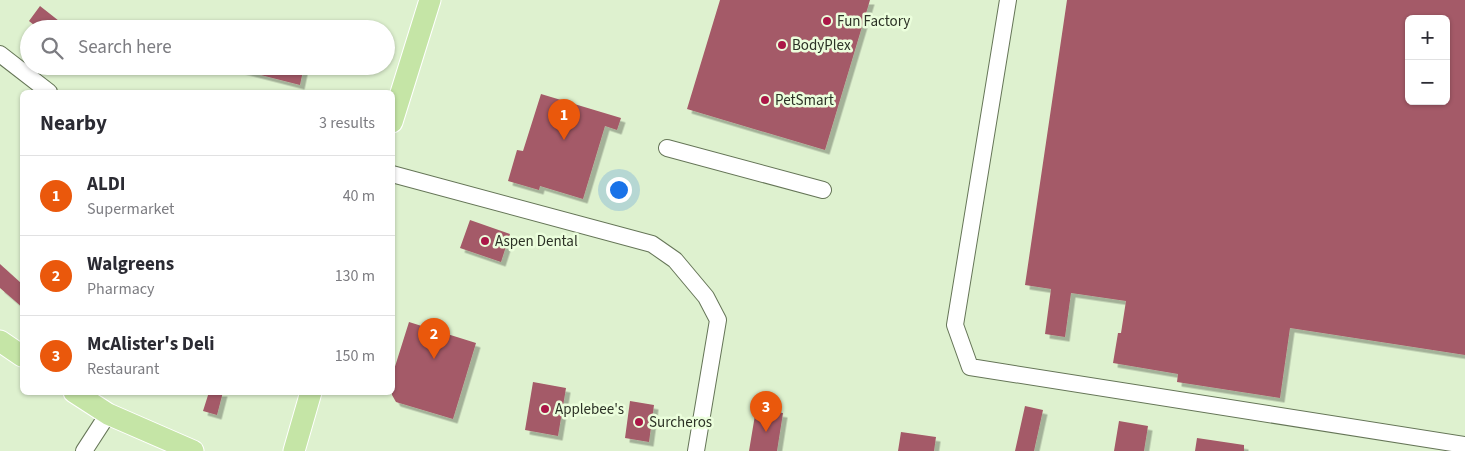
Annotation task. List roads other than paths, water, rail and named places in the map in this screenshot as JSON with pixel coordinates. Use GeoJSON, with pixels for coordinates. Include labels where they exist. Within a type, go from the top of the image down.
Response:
{"type":"FeatureCollection","features":[{"type":"Feature","properties":{"kind":"main road"},"geometry":{"type":"LineString","coordinates":[[395,112],[430,0]]}},
{"type":"Feature","properties":{"kind":"main road"},"geometry":{"type":"LineString","coordinates":[[0,341],[20,355]]}},
{"type":"Feature","properties":{"kind":"main road"},"geometry":{"type":"LineString","coordinates":[[79,395],[108,414],[193,451]]}},
{"type":"Feature","properties":{"kind":"main road"},"geometry":{"type":"LineString","coordinates":[[294,451],[310,395]]}},
{"type":"Feature","properties":{"kind":"street"},"geometry":{"type":"LineString","coordinates":[[1008,0],[955,326],[970,366],[1465,445]]}},
{"type":"Feature","properties":{"kind":"street"},"geometry":{"type":"LineString","coordinates":[[0,54],[20,70]]}},
{"type":"Feature","properties":{"kind":"street"},"geometry":{"type":"LineString","coordinates":[[27,75],[46,90]]}},
{"type":"Feature","properties":{"kind":"street"},"geometry":{"type":"LineString","coordinates":[[667,148],[823,190]]}},
{"type":"Feature","properties":{"kind":"street"},"geometry":{"type":"LineString","coordinates":[[395,175],[652,244],[675,260],[706,297],[718,320],[696,451]]}},
{"type":"Feature","properties":{"kind":"street"},"geometry":{"type":"LineString","coordinates":[[84,451],[108,414]]}},
{"type":"Feature","properties":{"kind":"place","name":"Fun Factory"},"geometry":{"type":"Point","coordinates":[827,21]}},
{"type":"Feature","properties":{"kind":"place","name":"BodyPlex"},"geometry":{"type":"Point","coordinates":[782,45]}},
{"type":"Feature","properties":{"kind":"place","name":"PetSmart"},"geometry":{"type":"Point","coordinates":[765,100]}},
{"type":"Feature","properties":{"kind":"place","name":"ALDI"},"geometry":{"type":"Point","coordinates":[564,140]}},
{"type":"Feature","properties":{"kind":"place","name":"Aspen Dental"},"geometry":{"type":"Point","coordinates":[485,241]}},
{"type":"Feature","properties":{"kind":"place","name":"Walgreens"},"geometry":{"type":"Point","coordinates":[434,359]}},
{"type":"Feature","properties":{"kind":"place","name":"Applebee's"},"geometry":{"type":"Point","coordinates":[545,409]}},
{"type":"Feature","properties":{"kind":"place","name":"Surcheros"},"geometry":{"type":"Point","coordinates":[639,422]}},
{"type":"Feature","properties":{"kind":"place","name":"McAlister's Deli"},"geometry":{"type":"Point","coordinates":[766,432]}}]}
